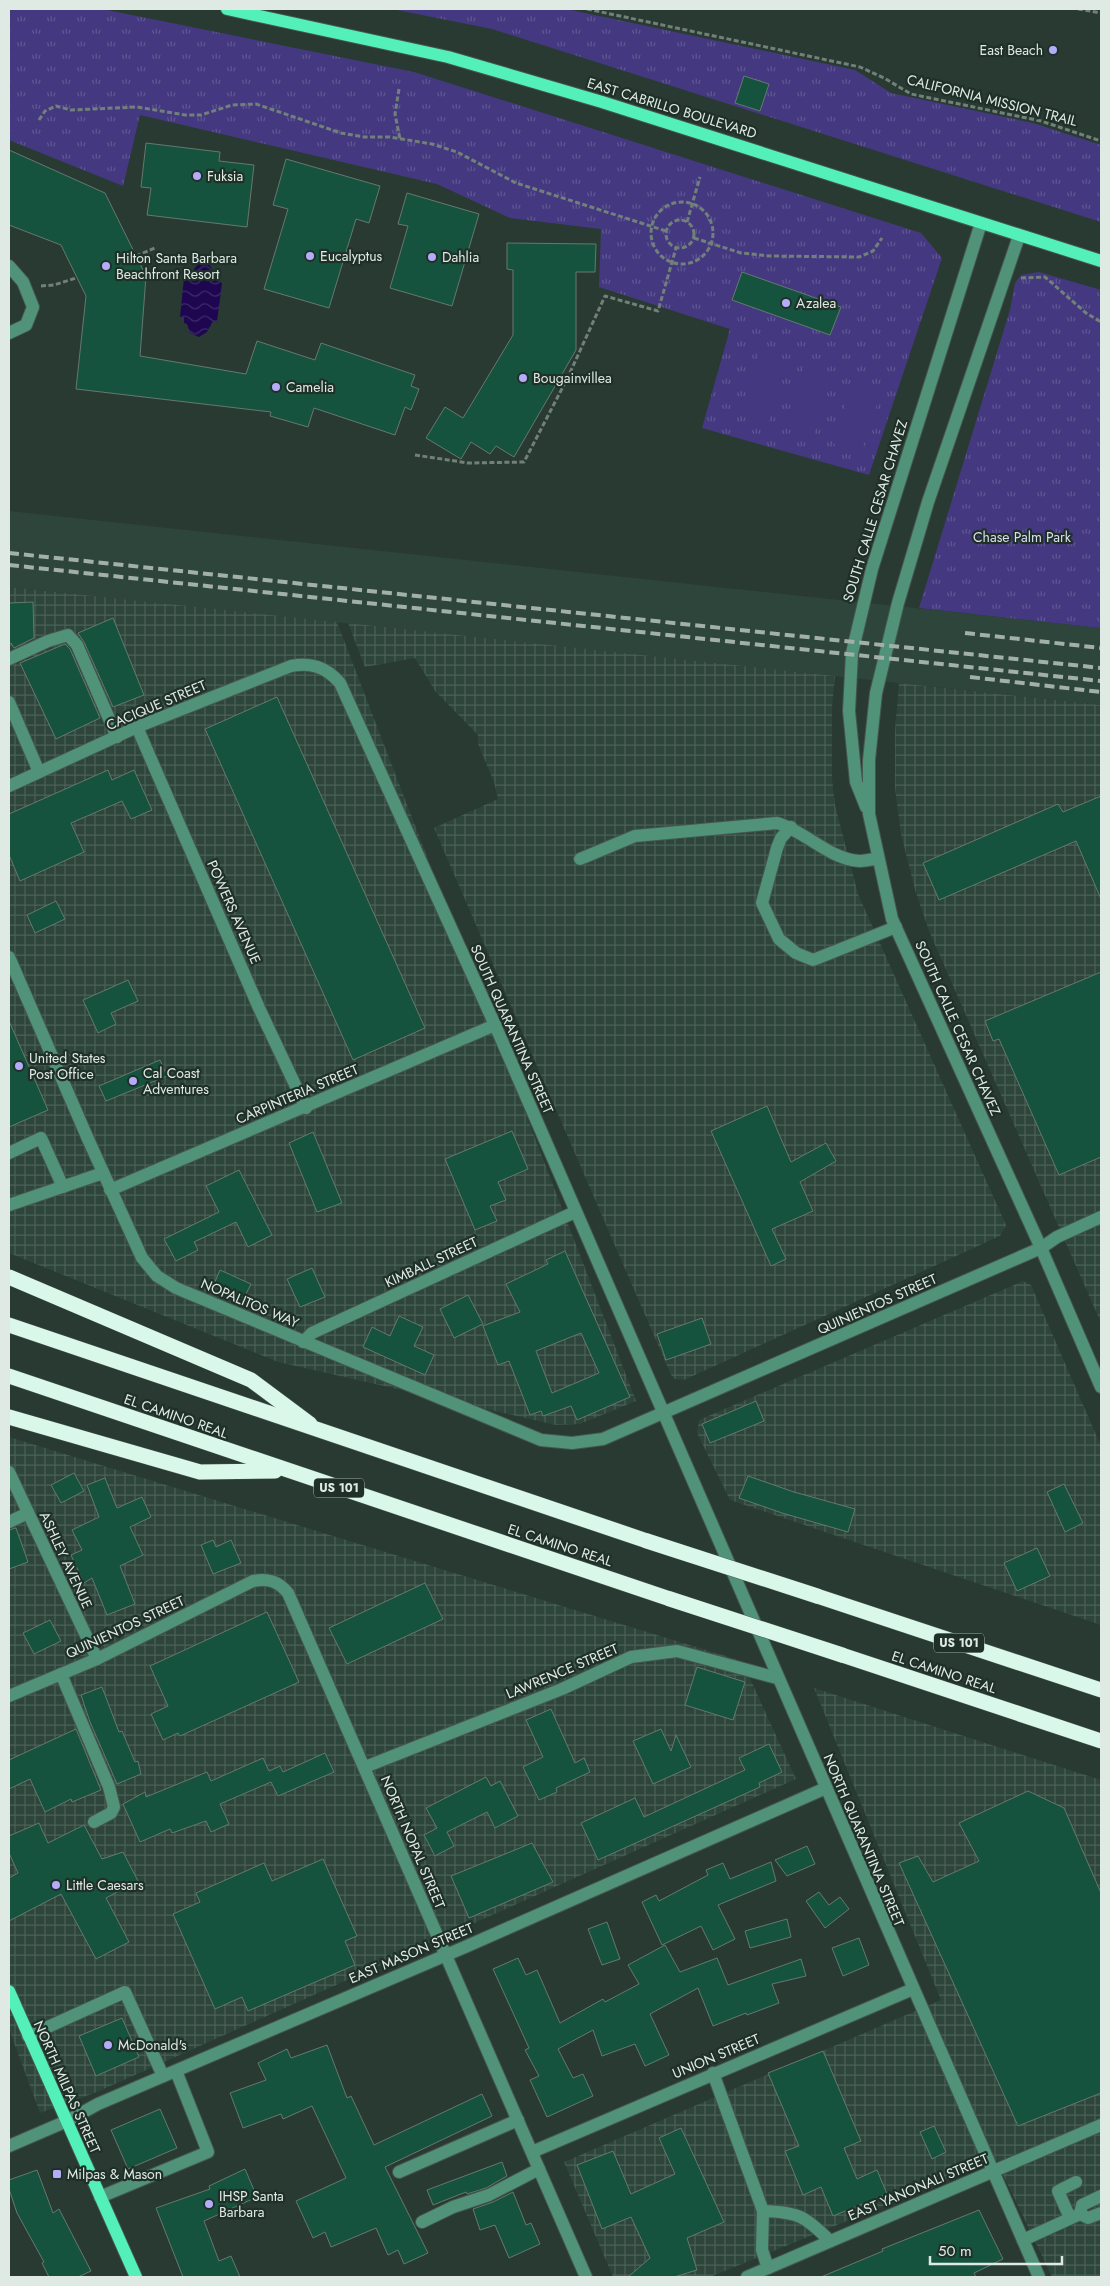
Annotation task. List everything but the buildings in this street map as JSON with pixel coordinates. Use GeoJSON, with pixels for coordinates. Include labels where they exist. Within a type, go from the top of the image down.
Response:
{"type":"FeatureCollection","features":[{"type":"Feature","properties":{"kind":"highway"},"geometry":{"type":"LineString","coordinates":[[9,1277],[250,1380],[322,1432]]}},
{"type":"Feature","properties":{"kind":"highway","name":"US 101"},"geometry":{"type":"LineString","coordinates":[[9,1326],[322,1432],[1101,1690]]}},
{"type":"Feature","properties":{"kind":"highway","name":"EL CAMINO REAL"},"geometry":{"type":"LineString","coordinates":[[9,1376],[670,1599],[1101,1741]]}},
{"type":"Feature","properties":{"kind":"highway"},"geometry":{"type":"LineString","coordinates":[[9,1417],[200,1472],[288,1471]]}},
{"type":"Feature","properties":{"kind":"main road","name":"EAST CABRILLO BOULEVARD"},"geometry":{"type":"LineString","coordinates":[[227,9],[448,57],[602,102],[1101,261]]}},
{"type":"Feature","properties":{"kind":"main road","name":"NORTH MILPAS STREET"},"geometry":{"type":"LineString","coordinates":[[9,1991],[13,2010],[28,2036],[136,2277]]}},
{"type":"Feature","properties":{"kind":"street","name":"SOUTH CALLE CESAR CHAVEZ"},"geometry":{"type":"LineString","coordinates":[[869,814],[856,782],[848,711],[852,654],[872,569],[981,223]]}},
{"type":"Feature","properties":{"kind":"street","name":"SOUTH CALLE CESAR CHAVEZ"},"geometry":{"type":"LineString","coordinates":[[1019,236],[928,502],[898,603],[876,693],[868,760],[869,814],[889,907],[896,927],[1041,1248],[1101,1387]]}},
{"type":"Feature","properties":{"kind":"street"},"geometry":{"type":"LineString","coordinates":[[9,266],[23,282],[33,307],[26,325],[9,333]]}},
{"type":"Feature","properties":{"kind":"street"},"geometry":{"type":"LineString","coordinates":[[9,659],[48,641],[68,635],[77,645],[117,736]]}},
{"type":"Feature","properties":{"kind":"street","name":"CACIQUE STREET"},"geometry":{"type":"LineString","coordinates":[[9,786],[117,736],[291,666],[300,664],[318,666]]}},
{"type":"Feature","properties":{"kind":"street","name":"SOUTH QUARANTINA STREET"},"geometry":{"type":"LineString","coordinates":[[318,666],[334,676],[344,691],[494,1025],[662,1414]]}},
{"type":"Feature","properties":{"kind":"street"},"geometry":{"type":"LineString","coordinates":[[9,702],[39,772]]}},
{"type":"Feature","properties":{"kind":"street","name":"POWERS AVENUE"},"geometry":{"type":"LineString","coordinates":[[137,728],[255,999],[306,1108]]}},
{"type":"Feature","properties":{"kind":"street"},"geometry":{"type":"LineString","coordinates":[[580,859],[636,836],[777,823],[791,827],[839,856],[858,861],[878,859]]}},
{"type":"Feature","properties":{"kind":"street"},"geometry":{"type":"LineString","coordinates":[[791,827],[781,838],[777,848],[762,902],[769,922],[778,939],[804,958],[812,960],[896,927]]}},
{"type":"Feature","properties":{"kind":"street","name":"NOPALITOS WAY"},"geometry":{"type":"LineString","coordinates":[[9,957],[110,1190],[142,1258],[157,1276],[176,1288],[540,1440],[572,1443],[603,1439],[662,1414]]}},
{"type":"Feature","properties":{"kind":"street","name":"CARPINTERIA STREET"},"geometry":{"type":"LineString","coordinates":[[110,1190],[306,1108],[494,1025]]}},
{"type":"Feature","properties":{"kind":"street"},"geometry":{"type":"LineString","coordinates":[[9,1153],[41,1138],[63,1187]]}},
{"type":"Feature","properties":{"kind":"street"},"geometry":{"type":"LineString","coordinates":[[9,1205],[103,1173]]}},
{"type":"Feature","properties":{"kind":"street","name":"KIMBALL STREET"},"geometry":{"type":"LineString","coordinates":[[303,1342],[312,1333],[575,1212]]}},
{"type":"Feature","properties":{"kind":"street","name":"QUINIENTOS STREET"},"geometry":{"type":"LineString","coordinates":[[662,1414],[1041,1248],[1057,1237],[1101,1217]]}},
{"type":"Feature","properties":{"kind":"street","name":"NORTH QUARANTINA STREET"},"geometry":{"type":"LineString","coordinates":[[662,1414],[1039,2277]]}},
{"type":"Feature","properties":{"kind":"street","name":"ASHLEY AVENUE"},"geometry":{"type":"LineString","coordinates":[[9,1472],[97,1659]]}},
{"type":"Feature","properties":{"kind":"street"},"geometry":{"type":"LineString","coordinates":[[9,1522],[28,1513]]}},
{"type":"Feature","properties":{"kind":"street","name":"NORTH NOPAL STREET"},"geometry":{"type":"LineString","coordinates":[[253,1582],[262,1579],[273,1580],[282,1585],[288,1593],[586,2277]]}},
{"type":"Feature","properties":{"kind":"street","name":"QUINIENTOS STREET"},"geometry":{"type":"LineString","coordinates":[[9,1696],[97,1659],[253,1582]]}},
{"type":"Feature","properties":{"kind":"street","name":"LAWRENCE STREET"},"geometry":{"type":"LineString","coordinates":[[365,1767],[562,1689],[631,1657],[677,1651],[778,1678]]}},
{"type":"Feature","properties":{"kind":"street"},"geometry":{"type":"LineString","coordinates":[[61,1674],[108,1787],[114,1807],[111,1813],[94,1822]]}},
{"type":"Feature","properties":{"kind":"street","name":"EAST MASON STREET"},"geometry":{"type":"LineString","coordinates":[[9,2146],[67,2121],[98,2104],[446,1955],[826,1788]]}},
{"type":"Feature","properties":{"kind":"street","name":"UNION STREET"},"geometry":{"type":"LineString","coordinates":[[532,2152],[913,1989]]}},
{"type":"Feature","properties":{"kind":"street"},"geometry":{"type":"LineString","coordinates":[[28,2036],[124,1992],[163,2076]]}},
{"type":"Feature","properties":{"kind":"street"},"geometry":{"type":"LineString","coordinates":[[100,2197],[208,2152],[176,2071]]}},
{"type":"Feature","properties":{"kind":"street"},"geometry":{"type":"LineString","coordinates":[[713,2073],[763,2211],[762,2250],[768,2268]]}},
{"type":"Feature","properties":{"kind":"street"},"geometry":{"type":"LineString","coordinates":[[399,2172],[518,2120]]}},
{"type":"Feature","properties":{"kind":"street","name":"EAST YANONALI STREET"},"geometry":{"type":"LineString","coordinates":[[747,2277],[1101,2125]]}},
{"type":"Feature","properties":{"kind":"street"},"geometry":{"type":"LineString","coordinates":[[422,2222],[453,2207],[489,2195],[539,2168]]}},
{"type":"Feature","properties":{"kind":"street"},"geometry":{"type":"LineString","coordinates":[[1076,2182],[1058,2191],[1075,2216],[1088,2218],[1101,2213]]}},
{"type":"Feature","properties":{"kind":"street"},"geometry":{"type":"LineString","coordinates":[[1023,2240],[1075,2216],[1082,2205],[1101,2196]]}},
{"type":"Feature","properties":{"kind":"street"},"geometry":{"type":"LineString","coordinates":[[763,2211],[790,2212],[811,2222],[830,2240]]}},
{"type":"Feature","properties":{"kind":"path","name":"CALIFORNIA MISSION TRAIL"},"geometry":{"type":"LineString","coordinates":[[587,9],[860,67],[884,78],[911,94],[1041,121],[1101,141]]}},
{"type":"Feature","properties":{"kind":"path"},"geometry":{"type":"LineString","coordinates":[[1078,9],[1101,13]]}},
{"type":"Feature","properties":{"kind":"path"},"geometry":{"type":"LineString","coordinates":[[399,89],[395,114],[400,139]]}},
{"type":"Feature","properties":{"kind":"path"},"geometry":{"type":"LineString","coordinates":[[39,120],[45,111],[56,106],[71,110],[137,107],[185,115],[201,115],[232,105],[256,104],[342,133],[432,144],[457,152],[516,183],[666,231]]}},
{"type":"Feature","properties":{"kind":"path"},"geometry":{"type":"LineString","coordinates":[[687,222],[700,177]]}},
{"type":"Feature","properties":{"kind":"path"},"geometry":{"type":"LineString","coordinates":[[684,202],[692,204],[704,211],[710,218],[713,228],[712,244],[705,255],[698,261],[679,265],[659,256],[650,236],[651,225],[663,207],[673,203],[684,202]]}},
{"type":"Feature","properties":{"kind":"path"},"geometry":{"type":"LineString","coordinates":[[666,231],[674,221],[687,222],[693,229],[694,238],[688,246],[676,248]]}},
{"type":"Feature","properties":{"kind":"path"},"geometry":{"type":"LineString","coordinates":[[666,231],[668,240],[676,248]]}},
{"type":"Feature","properties":{"kind":"path"},"geometry":{"type":"LineString","coordinates":[[694,238],[741,253],[770,256],[860,257],[873,250],[882,238]]}},
{"type":"Feature","properties":{"kind":"path"},"geometry":{"type":"LineString","coordinates":[[136,256],[155,248]]}},
{"type":"Feature","properties":{"kind":"path"},"geometry":{"type":"LineString","coordinates":[[415,454],[468,463],[524,462],[568,377],[605,296],[658,310],[676,248]]}},
{"type":"Feature","properties":{"kind":"path"},"geometry":{"type":"LineString","coordinates":[[1021,278],[1044,277],[1080,308],[1101,322]]}},
{"type":"Feature","properties":{"kind":"shaded area"},"geometry":{"type":"Polygon","coordinates":[[[9,511],[1101,628],[1101,705],[9,587],[9,511]]]}},
{"type":"Feature","properties":{"kind":"shaded area"},"geometry":{"type":"Polygon","coordinates":[[[9,587],[337,622],[636,1401],[580,1424],[556,1425],[278,1362],[9,1253],[9,587]]]}},
{"type":"Feature","properties":{"kind":"shaded area"},"geometry":{"type":"Polygon","coordinates":[[[348,623],[835,676],[832,707],[832,779],[835,805],[858,894],[1006,1225],[1000,1236],[684,1380],[675,1379],[671,1375],[434,828],[498,799],[494,782],[478,744],[478,735],[435,691],[415,658],[365,667],[348,623]]]}},
{"type":"Feature","properties":{"kind":"shaded area"},"geometry":{"type":"Polygon","coordinates":[[[899,683],[1101,705],[1101,1323],[929,931],[915,890],[901,834],[895,788],[895,731],[899,683]]]}},
{"type":"Feature","properties":{"kind":"shaded area"},"geometry":{"type":"Polygon","coordinates":[[[1023,1281],[1031,1285],[1101,1446],[1101,1625],[730,1500],[697,1433],[699,1420],[1023,1281]]]}},
{"type":"Feature","properties":{"kind":"shaded area"},"geometry":{"type":"Polygon","coordinates":[[[9,1437],[742,1661],[796,1779],[97,2092],[40,2113],[9,2029],[9,1437]]]}},
{"type":"Feature","properties":{"kind":"shaded area"},"geometry":{"type":"Polygon","coordinates":[[[814,1688],[1101,1780],[1101,2277],[1052,2277],[996,2160],[710,2277],[613,2277],[564,2162],[941,2000],[814,1688]]]}},
{"type":"Feature","properties":{"kind":"green space"},"geometry":{"type":"Polygon","coordinates":[[[9,9],[102,9],[414,72],[921,233],[942,258],[869,475],[702,428],[730,329],[599,287],[601,229],[510,218],[437,184],[140,115],[123,186],[9,140],[9,9]]]}},
{"type":"Feature","properties":{"kind":"green space"},"geometry":{"type":"Polygon","coordinates":[[[392,9],[566,9],[855,70],[891,93],[1033,123],[1101,145],[1101,222],[492,29],[392,9]]]}},
{"type":"Feature","properties":{"kind":"green space","name":"Chase Palm Park"},"geometry":{"type":"Polygon","coordinates":[[[1039,272],[1101,290],[1101,628],[919,608],[1010,310],[1015,283],[1021,275],[1039,272]]]}},
{"type":"Feature","properties":{"kind":"green space"},"geometry":{"type":"Polygon","coordinates":[[[759,353],[788,362],[768,423],[741,414],[759,353]]]}},
{"type":"Feature","properties":{"kind":"green space"},"geometry":{"type":"Polygon","coordinates":[[[804,367],[832,376],[813,437],[786,428],[804,367]]]}},
{"type":"Feature","properties":{"kind":"green space"},"geometry":{"type":"Polygon","coordinates":[[[852,383],[881,392],[861,453],[834,444],[852,383]]]}},
{"type":"Feature","properties":{"kind":"water"},"geometry":{"type":"Polygon","coordinates":[[[201,262],[210,265],[218,276],[218,281],[222,283],[217,322],[213,321],[207,332],[199,337],[190,333],[187,324],[184,323],[184,317],[180,317],[184,278],[201,262]]]}},
{"type":"Feature","properties":{"kind":"railway"},"geometry":{"type":"LineString","coordinates":[[9,553],[1101,668]]}},
{"type":"Feature","properties":{"kind":"railway"},"geometry":{"type":"LineString","coordinates":[[9,565],[1101,681]]}},
{"type":"Feature","properties":{"kind":"railway"},"geometry":{"type":"LineString","coordinates":[[965,633],[1101,648]]}},
{"type":"Feature","properties":{"kind":"railway"},"geometry":{"type":"LineString","coordinates":[[970,677],[1101,692]]}},
{"type":"Feature","properties":{"kind":"place","name":"East Beach"},"geometry":{"type":"Point","coordinates":[1053,50]}},
{"type":"Feature","properties":{"kind":"place","name":"Fuksia"},"geometry":{"type":"Point","coordinates":[197,176]}},
{"type":"Feature","properties":{"kind":"place","name":"Eucalyptus"},"geometry":{"type":"Point","coordinates":[310,256]}},
{"type":"Feature","properties":{"kind":"place","name":"Dahlia"},"geometry":{"type":"Point","coordinates":[432,257]}},
{"type":"Feature","properties":{"kind":"place","name":"Hilton Santa Barbara Beachfront Resort"},"geometry":{"type":"Point","coordinates":[106,266]}},
{"type":"Feature","properties":{"kind":"place","name":"Azalea"},"geometry":{"type":"Point","coordinates":[786,303]}},
{"type":"Feature","properties":{"kind":"place","name":"Bougainvillea"},"geometry":{"type":"Point","coordinates":[523,378]}},
{"type":"Feature","properties":{"kind":"place","name":"Camelia"},"geometry":{"type":"Point","coordinates":[276,387]}},
{"type":"Feature","properties":{"kind":"place","name":"United States Post Office"},"geometry":{"type":"Point","coordinates":[19,1066]}},
{"type":"Feature","properties":{"kind":"place","name":"Cal Coast Adventures"},"geometry":{"type":"Point","coordinates":[133,1081]}},
{"type":"Feature","properties":{"kind":"place","name":"Little Caesars"},"geometry":{"type":"Point","coordinates":[56,1885]}},
{"type":"Feature","properties":{"kind":"place","name":"McDonald's"},"geometry":{"type":"Point","coordinates":[108,2045]}},
{"type":"Feature","properties":{"kind":"place","name":"Milpas & Mason"},"geometry":{"type":"Point","coordinates":[57,2174]}},
{"type":"Feature","properties":{"kind":"place","name":"IHSP Santa Barbara"},"geometry":{"type":"Point","coordinates":[209,2204]}}]}
